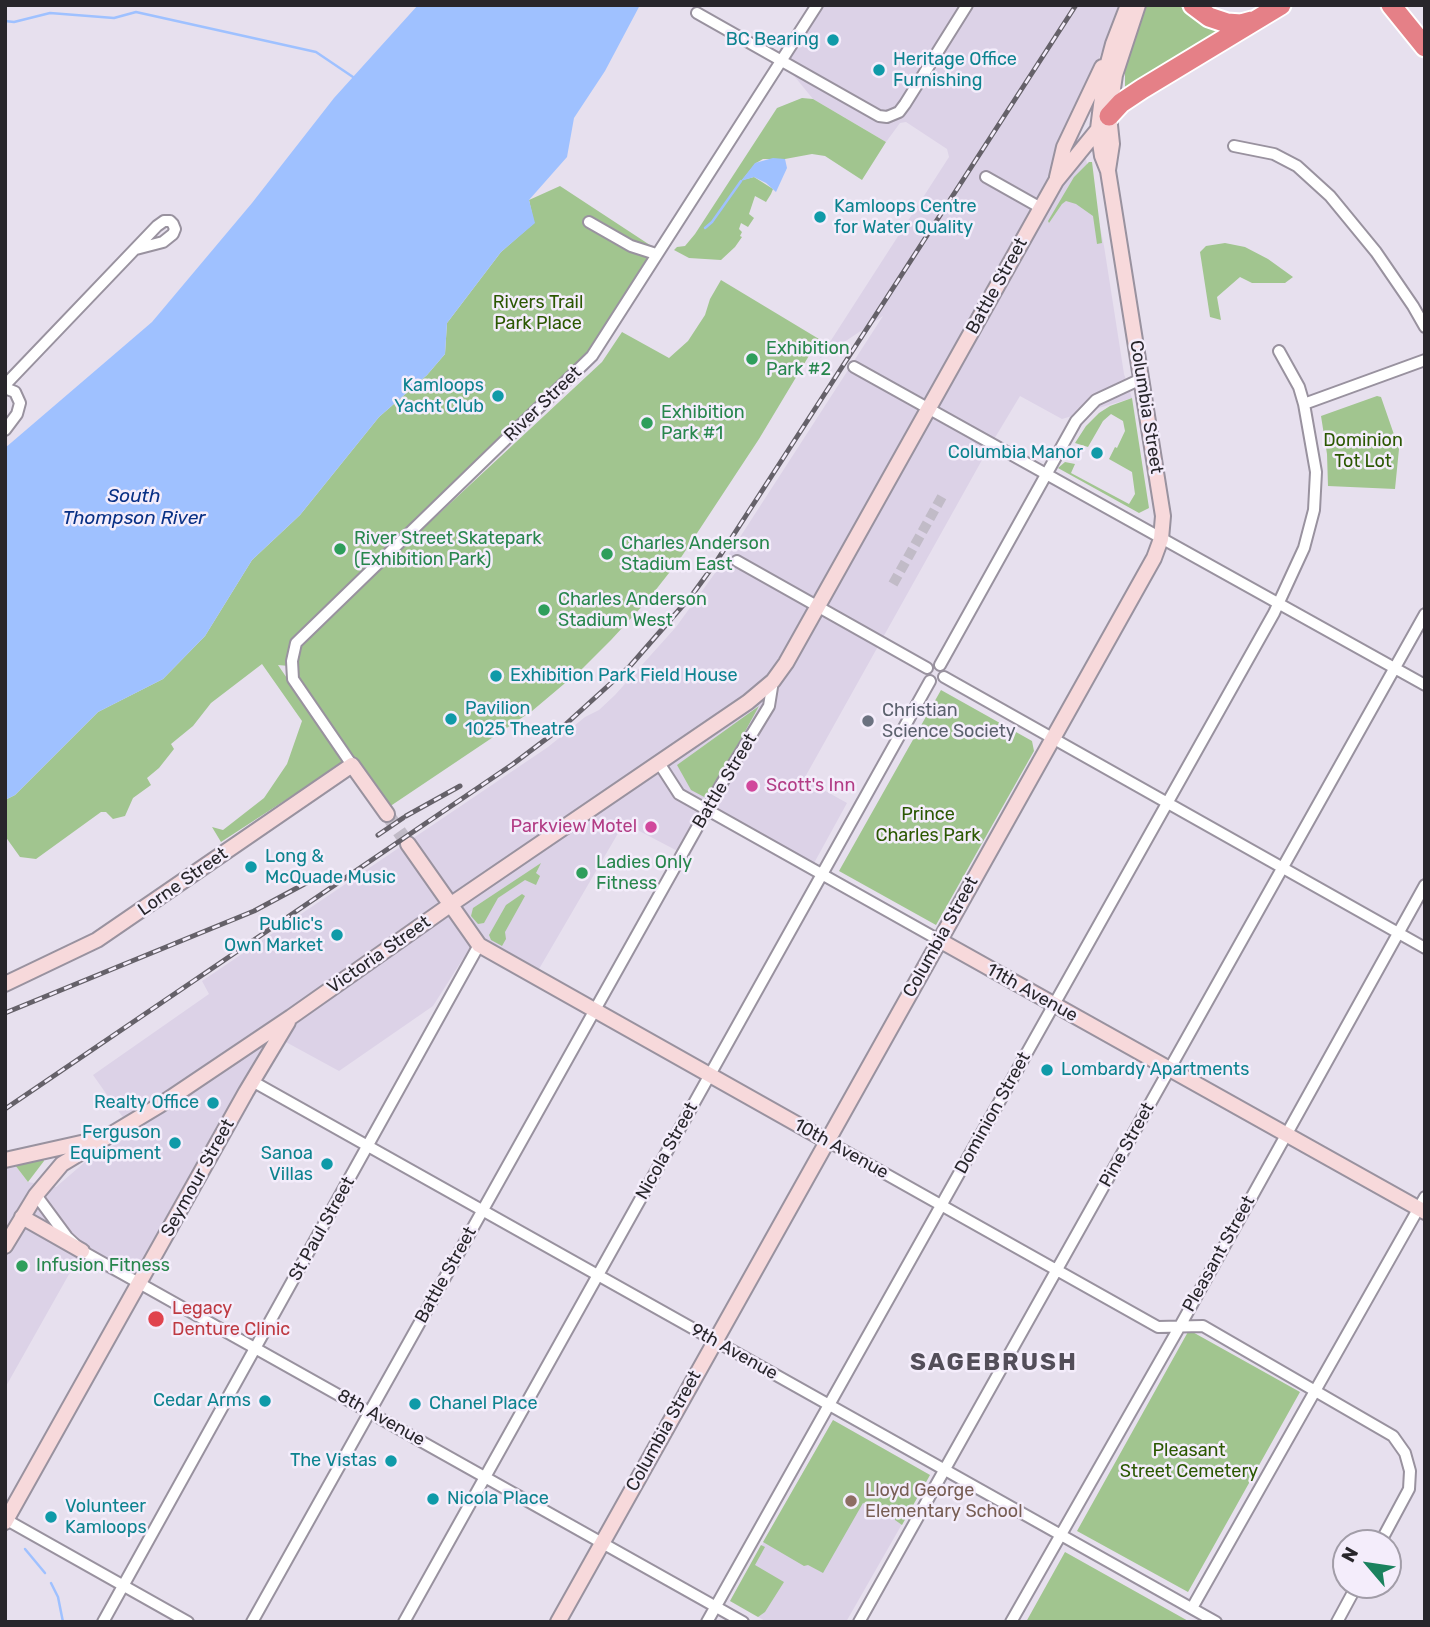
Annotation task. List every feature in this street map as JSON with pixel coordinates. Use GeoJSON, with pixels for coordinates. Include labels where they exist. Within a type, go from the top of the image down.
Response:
{"type":"FeatureCollection","features":[{"type":"Feature","properties":{"kind":"highway"},"geometry":{"type":"LineString","coordinates":[[1193,5],[1209,17],[1227,23],[1241,24],[1263,17]]}},
{"type":"Feature","properties":{"kind":"highway"},"geometry":{"type":"LineString","coordinates":[[1104,122],[1121,103],[1142,89],[1281,5]]}},
{"type":"Feature","properties":{"kind":"highway"},"geometry":{"type":"LineString","coordinates":[[1391,5],[1425,47]]}},
{"type":"Feature","properties":{"kind":"main road"},"geometry":{"type":"LineString","coordinates":[[1056,181],[1064,147],[1113,44],[1128,5]]}},
{"type":"Feature","properties":{"kind":"main road"},"geometry":{"type":"LineString","coordinates":[[1104,122],[1115,75],[1138,5]]}},
{"type":"Feature","properties":{"kind":"main road"},"geometry":{"type":"LineString","coordinates":[[1104,122],[1105,74],[1113,44]]}},
{"type":"Feature","properties":{"kind":"main road","name":"Columbia Street"},"geometry":{"type":"LineString","coordinates":[[558,1622],[1154,558],[1161,539],[1163,516],[1108,171],[1112,144],[1104,122]]}},
{"type":"Feature","properties":{"kind":"main road","name":"Battle Street"},"geometry":{"type":"LineString","coordinates":[[773,681],[786,663],[1056,181],[1104,122]]}},
{"type":"Feature","properties":{"kind":"main road","name":"Victoria Street"},"geometry":{"type":"LineString","coordinates":[[5,1246],[36,1195],[62,1164],[160,1105],[290,1017],[748,702],[773,681]]}},
{"type":"Feature","properties":{"kind":"main road"},"geometry":{"type":"LineString","coordinates":[[352,765],[387,814]]}},
{"type":"Feature","properties":{"kind":"main road","name":"Lorne Street"},"geometry":{"type":"LineString","coordinates":[[5,984],[97,940],[352,765]]}},
{"type":"Feature","properties":{"kind":"main road","name":"10th Avenue"},"geometry":{"type":"LineString","coordinates":[[408,844],[479,946],[827,1141]]}},
{"type":"Feature","properties":{"kind":"main road","name":"11th Avenue"},"geometry":{"type":"LineString","coordinates":[[939,940],[1286,1135],[1423,1206]]}},
{"type":"Feature","properties":{"kind":"main road","name":"Seymour Street"},"geometry":{"type":"LineString","coordinates":[[6,1520],[290,1017]]}},
{"type":"Feature","properties":{"kind":"main road"},"geometry":{"type":"LineString","coordinates":[[5,1160],[102,1139]]}},
{"type":"Feature","properties":{"kind":"main road"},"geometry":{"type":"LineString","coordinates":[[22,1217],[82,1251]]}},
{"type":"Feature","properties":{"kind":"street","name":"River Street"},"geometry":{"type":"LineString","coordinates":[[352,765],[293,679],[292,661],[296,643],[592,356],[817,5]]}},
{"type":"Feature","properties":{"kind":"street"},"geometry":{"type":"LineString","coordinates":[[697,13],[879,116],[891,117],[905,104],[967,5]]}},
{"type":"Feature","properties":{"kind":"street"},"geometry":{"type":"LineString","coordinates":[[1234,146],[1274,154],[1297,166],[1329,196],[1376,253],[1425,327]]}},
{"type":"Feature","properties":{"kind":"street"},"geometry":{"type":"LineString","coordinates":[[986,177],[1041,208]]}},
{"type":"Feature","properties":{"kind":"street"},"geometry":{"type":"LineString","coordinates":[[589,222],[631,246],[656,254]]}},
{"type":"Feature","properties":{"kind":"street"},"geometry":{"type":"LineString","coordinates":[[5,430],[17,414],[20,403],[15,392],[5,386],[136,249]]}},
{"type":"Feature","properties":{"kind":"street","name":"Dominion Street"},"geometry":{"type":"LineString","coordinates":[[707,1622],[1279,604],[1304,548],[1314,510],[1316,472],[1299,387],[1279,351]]}},
{"type":"Feature","properties":{"kind":"street"},"geometry":{"type":"LineString","coordinates":[[1304,404],[1425,360]]}},
{"type":"Feature","properties":{"kind":"street"},"geometry":{"type":"LineString","coordinates":[[854,368],[929,407],[1044,475],[1425,685]]}},
{"type":"Feature","properties":{"kind":"street"},"geometry":{"type":"LineString","coordinates":[[940,664],[1076,421],[1103,395],[1142,379]]}},
{"type":"Feature","properties":{"kind":"street"},"geometry":{"type":"LineString","coordinates":[[737,561],[927,668]]}},
{"type":"Feature","properties":{"kind":"street","name":"Pine Street"},"geometry":{"type":"LineString","coordinates":[[859,1622],[1425,614]]}},
{"type":"Feature","properties":{"kind":"street"},"geometry":{"type":"LineString","coordinates":[[934,663],[940,664],[944,669],[944,677],[939,682],[930,681],[926,675],[927,668],[934,663]]}},
{"type":"Feature","properties":{"kind":"street"},"geometry":{"type":"LineString","coordinates":[[944,677],[1425,948]]}},
{"type":"Feature","properties":{"kind":"street","name":"Battle Street"},"geometry":{"type":"LineString","coordinates":[[252,1622],[708,809],[769,706],[773,681]]}},
{"type":"Feature","properties":{"kind":"street","name":"Nicola Street"},"geometry":{"type":"LineString","coordinates":[[404,1622],[930,681]]}},
{"type":"Feature","properties":{"kind":"street","name":"11th Avenue"},"geometry":{"type":"LineString","coordinates":[[659,763],[679,793],[939,940]]}},
{"type":"Feature","properties":{"kind":"street","name":"Pleasant Street"},"geometry":{"type":"LineString","coordinates":[[1011,1622],[1180,1326],[1425,885]]}},
{"type":"Feature","properties":{"kind":"street","name":"St Paul Street"},"geometry":{"type":"LineString","coordinates":[[103,1622],[479,946]]}},
{"type":"Feature","properties":{"kind":"street","name":"9th Avenue"},"geometry":{"type":"LineString","coordinates":[[252,1081],[1216,1622]]}},
{"type":"Feature","properties":{"kind":"street","name":"10th Avenue"},"geometry":{"type":"LineString","coordinates":[[827,1141],[1158,1327],[1203,1326],[1393,1436],[1405,1453],[1410,1471],[1409,1489],[1388,1529]]}},
{"type":"Feature","properties":{"kind":"street","name":"8th Avenue"},"geometry":{"type":"LineString","coordinates":[[36,1195],[67,1237],[82,1251],[743,1622]]}},
{"type":"Feature","properties":{"kind":"street"},"geometry":{"type":"LineString","coordinates":[[1192,1608],[1423,1206]]}},
{"type":"Feature","properties":{"kind":"street"},"geometry":{"type":"LineString","coordinates":[[6,1520],[188,1622]]}},
{"type":"Feature","properties":{"kind":"street"},"geometry":{"type":"LineString","coordinates":[[1337,1622],[1349,1599]]}},
{"type":"Feature","properties":{"kind":"shaded area"},"geometry":{"type":"Polygon","coordinates":[[[817,5],[1118,5],[1108,37],[1074,117],[1086,159],[1104,246],[1124,374],[1132,398],[1062,419],[1020,396],[804,779],[847,803],[813,865],[714,812],[689,857],[624,823],[539,969],[478,935],[433,1006],[339,1071],[284,1041],[141,1290],[77,1260],[5,1388],[5,1169],[15,1165],[28,1182],[56,1187],[85,1162],[134,1133],[93,1075],[209,994],[202,981],[548,747],[615,695],[676,627],[731,551],[883,316],[819,359],[949,157],[947,149],[906,122],[900,123],[886,142],[813,99],[781,60],[817,5]]]}},
{"type":"Feature","properties":{"kind":"shaded area","name":"Lloyd George Elementary School"},"geometry":{"type":"Polygon","coordinates":[[[833,1420],[930,1475],[846,1622],[767,1622],[730,1601],[833,1420]]]}},
{"type":"Feature","properties":{"kind":"green space"},"geometry":{"type":"Polygon","coordinates":[[[1147,5],[1179,5],[1194,19],[1216,29],[1216,37],[1125,88],[1125,71],[1147,5]]]}},
{"type":"Feature","properties":{"kind":"green space"},"geometry":{"type":"Polygon","coordinates":[[[802,98],[813,99],[886,142],[862,180],[825,156],[812,154],[785,159],[763,159],[756,163],[742,180],[754,177],[773,189],[766,202],[755,196],[749,214],[754,218],[748,227],[741,223],[739,229],[742,237],[735,247],[721,260],[689,258],[674,250],[685,246],[695,234],[777,108],[802,98]]]}},
{"type":"Feature","properties":{"kind":"green space"},"geometry":{"type":"Polygon","coordinates":[[[1092,162],[1102,243],[1097,244],[1093,216],[1076,204],[1066,201],[1049,223],[1048,221],[1074,177],[1092,162]]]}},
{"type":"Feature","properties":{"kind":"green space","name":"Rivers Trail Park Place"},"geometry":{"type":"Polygon","coordinates":[[[560,186],[656,249],[590,354],[293,642],[289,666],[278,665],[344,762],[221,842],[212,827],[223,830],[264,798],[287,764],[302,721],[262,664],[211,703],[193,726],[171,744],[174,749],[147,778],[151,785],[133,798],[125,816],[113,819],[106,812],[101,812],[36,859],[20,857],[5,836],[5,800],[15,795],[98,712],[163,679],[205,636],[252,560],[300,515],[379,417],[427,375],[445,354],[447,323],[501,252],[534,223],[529,200],[560,186]]]}},
{"type":"Feature","properties":{"kind":"green space"},"geometry":{"type":"Polygon","coordinates":[[[1225,243],[1245,247],[1293,277],[1285,283],[1252,283],[1240,277],[1217,297],[1221,320],[1210,317],[1200,252],[1206,246],[1225,243]]]}},
{"type":"Feature","properties":{"kind":"green space"},"geometry":{"type":"Polygon","coordinates":[[[721,280],[819,339],[759,439],[680,559],[647,601],[583,668],[532,711],[389,807],[296,677],[299,644],[602,362],[622,332],[669,358],[688,341],[705,315],[710,299],[721,280]]]}},
{"type":"Feature","properties":{"kind":"green space","name":"Dominion Tot Lot"},"geometry":{"type":"Polygon","coordinates":[[[1377,396],[1381,397],[1399,449],[1395,489],[1328,486],[1327,454],[1321,416],[1377,396]]]}},
{"type":"Feature","properties":{"kind":"green space"},"geometry":{"type":"Polygon","coordinates":[[[1132,398],[1149,508],[1139,513],[1058,468],[1065,462],[1075,464],[1071,473],[1129,504],[1135,494],[1132,472],[1109,459],[1125,431],[1123,421],[1111,414],[1103,421],[1088,447],[1075,443],[1099,413],[1132,398]]]}},
{"type":"Feature","properties":{"kind":"green space","name":"Prince Charles Park"},"geometry":{"type":"Polygon","coordinates":[[[941,690],[1032,741],[1034,751],[936,925],[839,871],[941,690]]]}},
{"type":"Feature","properties":{"kind":"green space"},"geometry":{"type":"Polygon","coordinates":[[[759,706],[708,799],[691,790],[677,765],[759,706]]]}},
{"type":"Feature","properties":{"kind":"green space"},"geometry":{"type":"Polygon","coordinates":[[[541,863],[536,873],[540,876],[536,885],[525,880],[498,898],[484,923],[478,924],[471,916],[473,908],[541,863]]]}},
{"type":"Feature","properties":{"kind":"green space"},"geometry":{"type":"Polygon","coordinates":[[[522,894],[525,896],[505,932],[506,939],[502,946],[491,940],[489,935],[506,905],[522,894]]]}},
{"type":"Feature","properties":{"kind":"green space"},"geometry":{"type":"Polygon","coordinates":[[[42,1156],[44,1161],[28,1182],[15,1165],[42,1156]]]}},
{"type":"Feature","properties":{"kind":"green space","name":"Pleasant Street Cemetery"},"geometry":{"type":"Polygon","coordinates":[[[1189,1330],[1300,1392],[1188,1592],[1077,1531],[1189,1330]]]}},
{"type":"Feature","properties":{"kind":"green space"},"geometry":{"type":"Polygon","coordinates":[[[833,1420],[930,1475],[902,1525],[895,1517],[863,1503],[823,1573],[808,1565],[804,1566],[763,1542],[833,1420]]]}},
{"type":"Feature","properties":{"kind":"green space"},"geometry":{"type":"Polygon","coordinates":[[[761,1545],[765,1547],[755,1565],[784,1582],[765,1612],[758,1617],[730,1601],[761,1545]]]}},
{"type":"Feature","properties":{"kind":"green space"},"geometry":{"type":"Polygon","coordinates":[[[1065,1552],[1190,1622],[1026,1622],[1065,1552]]]}},
{"type":"Feature","properties":{"kind":"water","name":"South Thompson River"},"geometry":{"type":"Polygon","coordinates":[[[418,5],[640,5],[605,71],[574,118],[567,157],[529,200],[535,223],[501,252],[447,323],[445,354],[427,375],[379,417],[300,515],[252,560],[205,636],[163,679],[98,712],[15,795],[5,800],[5,448],[152,322],[252,203],[334,98],[418,5]]]}},
{"type":"Feature","properties":{"kind":"water"},"geometry":{"type":"Polygon","coordinates":[[[773,158],[785,159],[787,168],[776,192],[754,177],[741,181],[755,163],[773,158]]]}},
{"type":"Feature","properties":{"kind":"waterway"},"geometry":{"type":"LineString","coordinates":[[5,21],[14,22],[50,13],[114,18],[136,12],[316,52],[353,77]]}},
{"type":"Feature","properties":{"kind":"waterway"},"geometry":{"type":"LineString","coordinates":[[705,228],[741,181]]}},
{"type":"Feature","properties":{"kind":"waterway"},"geometry":{"type":"LineString","coordinates":[[25,1549],[45,1573]]}},
{"type":"Feature","properties":{"kind":"waterway"},"geometry":{"type":"LineString","coordinates":[[51,1583],[58,1597],[63,1622]]}},
{"type":"Feature","properties":{"kind":"tunnel"},"geometry":{"type":"LineString","coordinates":[[893,584],[944,493]]}},
{"type":"Feature","properties":{"kind":"tunnel"},"geometry":{"type":"LineString","coordinates":[[387,814],[408,844]]}},
{"type":"Feature","properties":{"kind":"railway"},"geometry":{"type":"LineString","coordinates":[[5,1109],[513,764],[566,724],[630,666],[692,595],[716,562],[1076,5]]}},
{"type":"Feature","properties":{"kind":"railway"},"geometry":{"type":"LineString","coordinates":[[406,816],[460,786]]}},
{"type":"Feature","properties":{"kind":"railway"},"geometry":{"type":"LineString","coordinates":[[378,835],[403,818]]}},
{"type":"Feature","properties":{"kind":"railway"},"geometry":{"type":"LineString","coordinates":[[5,1013],[254,911],[310,881]]}},
{"type":"Feature","properties":{"kind":"place","name":"BC Bearing"},"geometry":{"type":"Point","coordinates":[833,40]}},
{"type":"Feature","properties":{"kind":"place","name":"Heritage Office Furnishing"},"geometry":{"type":"Point","coordinates":[879,70]}},
{"type":"Feature","properties":{"kind":"place","name":"Kamloops Centre for Water Quality"},"geometry":{"type":"Point","coordinates":[820,217]}},
{"type":"Feature","properties":{"kind":"place","name":"Exhibition Park #2"},"geometry":{"type":"Point","coordinates":[752,359]}},
{"type":"Feature","properties":{"kind":"place","name":"Kamloops Yacht Club"},"geometry":{"type":"Point","coordinates":[498,396]}},
{"type":"Feature","properties":{"kind":"place","name":"Exhibition Park #1"},"geometry":{"type":"Point","coordinates":[647,423]}},
{"type":"Feature","properties":{"kind":"place","name":"Columbia Manor"},"geometry":{"type":"Point","coordinates":[1097,453]}},
{"type":"Feature","properties":{"kind":"place","name":"River Street Skatepark (Exhibition Park)"},"geometry":{"type":"Point","coordinates":[340,549]}},
{"type":"Feature","properties":{"kind":"place","name":"Charles Anderson Stadium East"},"geometry":{"type":"Point","coordinates":[607,554]}},
{"type":"Feature","properties":{"kind":"place","name":"Charles Anderson Stadium West"},"geometry":{"type":"Point","coordinates":[544,610]}},
{"type":"Feature","properties":{"kind":"place","name":"Exhibition Park Field House"},"geometry":{"type":"Point","coordinates":[496,676]}},
{"type":"Feature","properties":{"kind":"place","name":"Pavilion 1025 Theatre"},"geometry":{"type":"Point","coordinates":[451,719]}},
{"type":"Feature","properties":{"kind":"place","name":"Christian Science Society"},"geometry":{"type":"Point","coordinates":[868,721]}},
{"type":"Feature","properties":{"kind":"place","name":"Scott's Inn"},"geometry":{"type":"Point","coordinates":[752,786]}},
{"type":"Feature","properties":{"kind":"place","name":"Parkview Motel"},"geometry":{"type":"Point","coordinates":[651,827]}},
{"type":"Feature","properties":{"kind":"place","name":"Long & McQuade Music"},"geometry":{"type":"Point","coordinates":[251,867]}},
{"type":"Feature","properties":{"kind":"place","name":"Ladies Only Fitness"},"geometry":{"type":"Point","coordinates":[582,873]}},
{"type":"Feature","properties":{"kind":"place","name":"Public's Own Market"},"geometry":{"type":"Point","coordinates":[337,935]}},
{"type":"Feature","properties":{"kind":"place","name":"Lombardy Apartments"},"geometry":{"type":"Point","coordinates":[1047,1070]}},
{"type":"Feature","properties":{"kind":"place","name":"Realty Office"},"geometry":{"type":"Point","coordinates":[213,1103]}},
{"type":"Feature","properties":{"kind":"place","name":"Ferguson Equipment"},"geometry":{"type":"Point","coordinates":[175,1143]}},
{"type":"Feature","properties":{"kind":"place","name":"Sanoa Villas"},"geometry":{"type":"Point","coordinates":[327,1164]}},
{"type":"Feature","properties":{"kind":"place","name":"Infusion Fitness"},"geometry":{"type":"Point","coordinates":[22,1266]}},
{"type":"Feature","properties":{"kind":"place","name":"Legacy Denture Clinic"},"geometry":{"type":"Point","coordinates":[156,1319]}},
{"type":"Feature","properties":{"kind":"place","name":"Cedar Arms"},"geometry":{"type":"Point","coordinates":[265,1401]}},
{"type":"Feature","properties":{"kind":"place","name":"Chanel Place"},"geometry":{"type":"Point","coordinates":[415,1404]}},
{"type":"Feature","properties":{"kind":"place","name":"The Vistas"},"geometry":{"type":"Point","coordinates":[391,1461]}},
{"type":"Feature","properties":{"kind":"place","name":"Nicola Place"},"geometry":{"type":"Point","coordinates":[433,1499]}},
{"type":"Feature","properties":{"kind":"place","name":"Lloyd George Elementary School"},"geometry":{"type":"Point","coordinates":[851,1501]}},
{"type":"Feature","properties":{"kind":"place","name":"Volunteer Kamloops"},"geometry":{"type":"Point","coordinates":[51,1517]}},
{"type":"Feature","properties":{"kind":"district","name":"SAGEBRUSH"},"geometry":{"type":"Point","coordinates":[994,1363]}}]}
